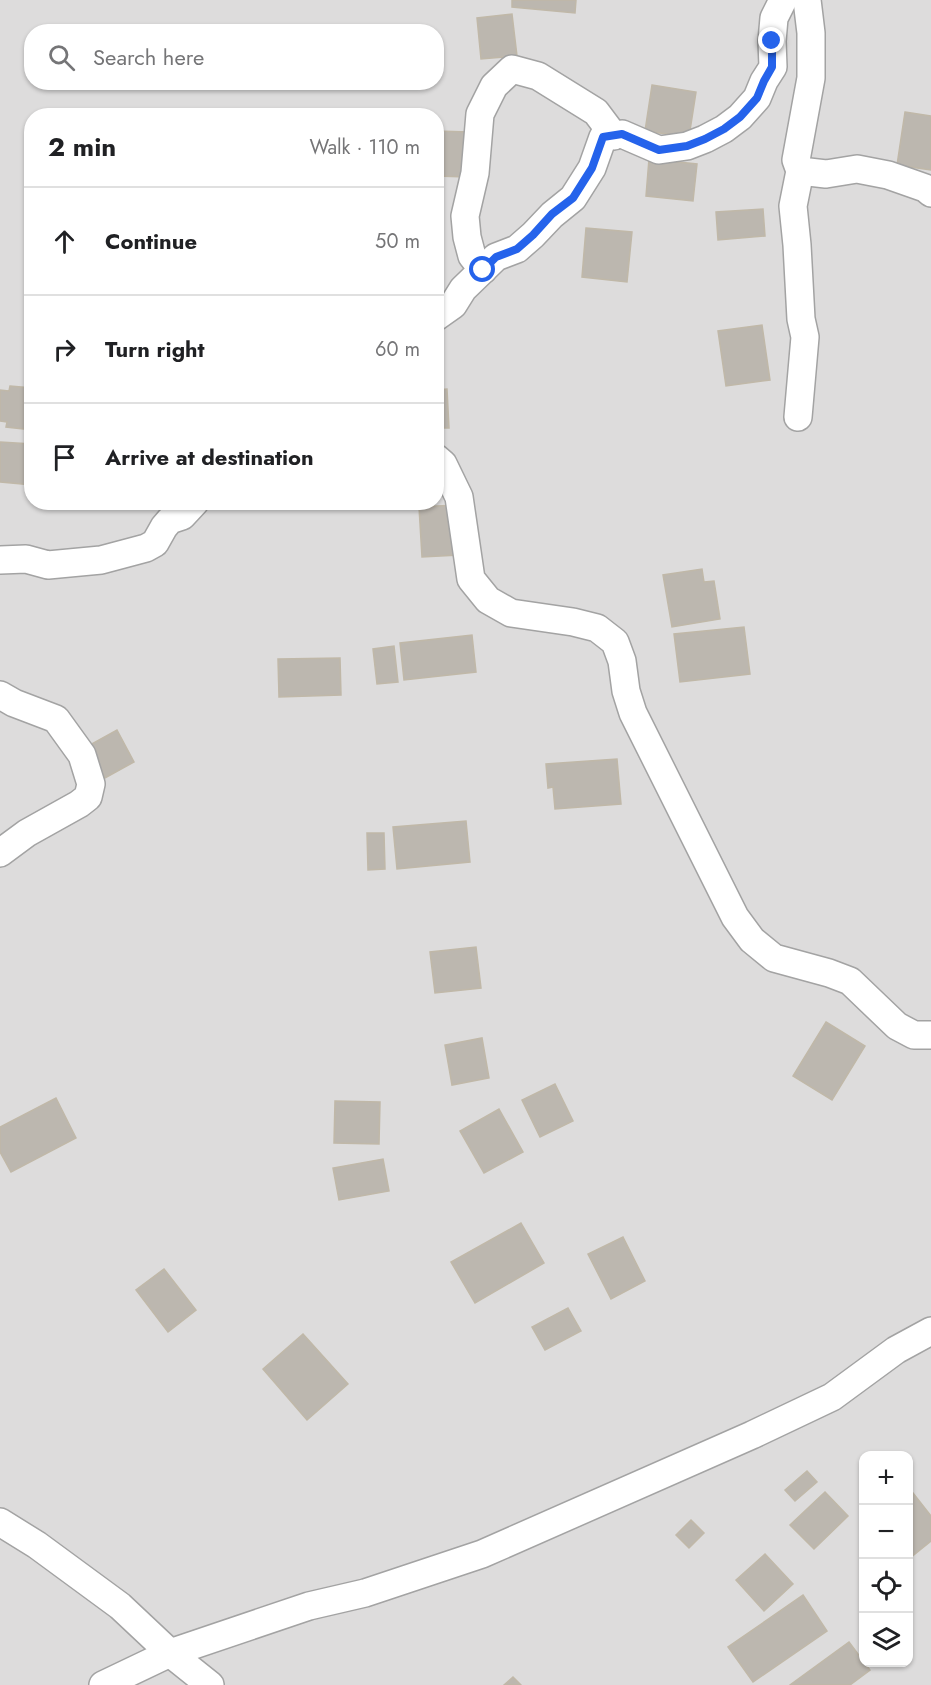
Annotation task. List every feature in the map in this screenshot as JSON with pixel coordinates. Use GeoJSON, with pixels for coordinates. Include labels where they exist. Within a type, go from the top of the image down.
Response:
{"type":"FeatureCollection","features":[{"type":"Feature","properties":{"kind":"street"},"geometry":{"type":"LineString","coordinates":[[444,311],[453,305],[463,289],[496,257],[517,249],[552,214],[573,198],[592,168],[603,137],[622,134],[659,150],[678,148],[705,139],[740,117],[757,98],[772,67],[774,18],[783,0]]}},
{"type":"Feature","properties":{"kind":"street"},"geometry":{"type":"LineString","coordinates":[[798,417],[805,337],[801,319],[793,206],[800,171],[796,160],[811,78],[811,33],[807,0]]}},
{"type":"Feature","properties":{"kind":"street"},"geometry":{"type":"LineString","coordinates":[[483,270],[472,256],[465,216],[475,173],[480,114],[494,86],[512,69],[538,76],[596,112],[614,135]]}},
{"type":"Feature","properties":{"kind":"street"},"geometry":{"type":"LineString","coordinates":[[800,171],[826,174],[857,169],[888,175],[925,188],[931,193]]}},
{"type":"Feature","properties":{"kind":"street"},"geometry":{"type":"LineString","coordinates":[[444,466],[459,497],[471,579],[488,600],[511,613],[597,628],[615,642],[622,662],[626,691],[633,713],[735,917],[752,940],[774,958],[850,981],[897,1026],[914,1035],[931,1035]]}},
{"type":"Feature","properties":{"kind":"street"},"geometry":{"type":"LineString","coordinates":[[0,560],[26,559],[48,565],[101,560],[146,548],[155,543],[164,526],[170,520],[182,516],[188,510]]}},
{"type":"Feature","properties":{"kind":"street"},"geometry":{"type":"LineString","coordinates":[[0,695],[14,703],[56,718],[82,755],[91,784],[88,796],[80,804],[27,833],[0,853]]}},
{"type":"Feature","properties":{"kind":"street"},"geometry":{"type":"LineString","coordinates":[[103,1685],[170,1653],[309,1606],[365,1593],[482,1554],[752,1435],[831,1397],[896,1350],[931,1331]]}},
{"type":"Feature","properties":{"kind":"street"},"geometry":{"type":"LineString","coordinates":[[0,1522],[37,1545],[120,1606],[170,1653],[210,1685]]}},
{"type":"Feature","properties":{"kind":"shaded area"},"geometry":{"type":"Polygon","coordinates":[[[0,0],[931,0],[931,1685],[0,1685],[0,0]]]}},
{"type":"Feature","properties":{"kind":"building"},"geometry":{"type":"Polygon","coordinates":[[[512,0],[576,0],[575,13],[512,7],[512,0]]]}},
{"type":"Feature","properties":{"kind":"building"},"geometry":{"type":"Polygon","coordinates":[[[512,14],[517,56],[481,59],[477,18],[512,14]]]}},
{"type":"Feature","properties":{"kind":"building"},"geometry":{"type":"Polygon","coordinates":[[[652,85],[696,92],[689,137],[645,131],[652,85]]]}},
{"type":"Feature","properties":{"kind":"building"},"geometry":{"type":"Polygon","coordinates":[[[905,112],[931,116],[931,170],[897,165],[905,112]]]}},
{"type":"Feature","properties":{"kind":"building"},"geometry":{"type":"Polygon","coordinates":[[[444,131],[469,132],[467,177],[444,176],[444,131]]]}},
{"type":"Feature","properties":{"kind":"building"},"geometry":{"type":"Polygon","coordinates":[[[649,159],[697,164],[693,201],[646,196],[649,159]]]}},
{"type":"Feature","properties":{"kind":"building"},"geometry":{"type":"Polygon","coordinates":[[[763,209],[765,236],[718,240],[716,212],[763,209]]]}},
{"type":"Feature","properties":{"kind":"building"},"geometry":{"type":"Polygon","coordinates":[[[586,228],[632,232],[627,282],[582,277],[586,228]]]}},
{"type":"Feature","properties":{"kind":"building"},"geometry":{"type":"Polygon","coordinates":[[[762,325],[770,380],[726,386],[718,331],[762,325]]]}},
{"type":"Feature","properties":{"kind":"building"},"geometry":{"type":"Polygon","coordinates":[[[10,386],[24,387],[24,429],[6,427],[7,422],[0,421],[0,390],[9,391],[10,386]]]}},
{"type":"Feature","properties":{"kind":"building"},"geometry":{"type":"Polygon","coordinates":[[[444,389],[447,389],[449,428],[444,428],[444,389]]]}},
{"type":"Feature","properties":{"kind":"building"},"geometry":{"type":"Polygon","coordinates":[[[0,442],[24,444],[24,484],[0,482],[0,442]]]}},
{"type":"Feature","properties":{"kind":"building"},"geometry":{"type":"Polygon","coordinates":[[[456,505],[459,555],[422,557],[419,510],[444,510],[444,506],[456,505]]]}},
{"type":"Feature","properties":{"kind":"building"},"geometry":{"type":"Polygon","coordinates":[[[702,569],[704,582],[714,581],[720,619],[672,627],[663,575],[702,569]]]}},
{"type":"Feature","properties":{"kind":"building"},"geometry":{"type":"Polygon","coordinates":[[[744,627],[750,674],[680,682],[674,634],[744,627]]]}},
{"type":"Feature","properties":{"kind":"building"},"geometry":{"type":"Polygon","coordinates":[[[472,635],[476,672],[404,680],[400,643],[472,635]]]}},
{"type":"Feature","properties":{"kind":"building"},"geometry":{"type":"Polygon","coordinates":[[[394,646],[398,682],[377,684],[373,649],[394,646]]]}},
{"type":"Feature","properties":{"kind":"building"},"geometry":{"type":"Polygon","coordinates":[[[340,658],[341,695],[279,697],[278,659],[340,658]]]}},
{"type":"Feature","properties":{"kind":"building"},"geometry":{"type":"Polygon","coordinates":[[[117,730],[134,762],[105,778],[88,746],[117,730]]]}},
{"type":"Feature","properties":{"kind":"building"},"geometry":{"type":"Polygon","coordinates":[[[617,759],[621,804],[555,809],[553,787],[548,788],[546,764],[617,759]]]}},
{"type":"Feature","properties":{"kind":"building"},"geometry":{"type":"Polygon","coordinates":[[[466,821],[470,862],[397,869],[393,827],[466,821]]]}},
{"type":"Feature","properties":{"kind":"building"},"geometry":{"type":"Polygon","coordinates":[[[367,833],[384,833],[385,869],[368,870],[367,833]]]}},
{"type":"Feature","properties":{"kind":"building"},"geometry":{"type":"Polygon","coordinates":[[[476,947],[481,988],[435,993],[430,952],[476,947]]]}},
{"type":"Feature","properties":{"kind":"building"},"geometry":{"type":"Polygon","coordinates":[[[826,1022],[865,1046],[832,1100],[793,1076],[826,1022]]]}},
{"type":"Feature","properties":{"kind":"building"},"geometry":{"type":"Polygon","coordinates":[[[482,1038],[489,1078],[452,1085],[445,1045],[482,1038]]]}},
{"type":"Feature","properties":{"kind":"building"},"geometry":{"type":"Polygon","coordinates":[[[555,1084],[573,1121],[540,1137],[522,1100],[555,1084]]]}},
{"type":"Feature","properties":{"kind":"building"},"geometry":{"type":"Polygon","coordinates":[[[56,1098],[76,1138],[11,1172],[0,1152],[0,1127],[56,1098]]]}},
{"type":"Feature","properties":{"kind":"building"},"geometry":{"type":"Polygon","coordinates":[[[335,1101],[380,1102],[379,1144],[334,1143],[335,1101]]]}},
{"type":"Feature","properties":{"kind":"building"},"geometry":{"type":"Polygon","coordinates":[[[499,1109],[523,1152],[484,1173],[460,1131],[499,1109]]]}},
{"type":"Feature","properties":{"kind":"building"},"geometry":{"type":"Polygon","coordinates":[[[383,1159],[389,1191],[339,1200],[333,1168],[383,1159]]]}},
{"type":"Feature","properties":{"kind":"building"},"geometry":{"type":"Polygon","coordinates":[[[521,1223],[544,1263],[475,1303],[451,1262],[521,1223]]]}},
{"type":"Feature","properties":{"kind":"building"},"geometry":{"type":"Polygon","coordinates":[[[623,1237],[645,1281],[611,1299],[588,1254],[623,1237]]]}},
{"type":"Feature","properties":{"kind":"building"},"geometry":{"type":"Polygon","coordinates":[[[164,1269],[196,1310],[168,1332],[136,1290],[164,1269]]]}},
{"type":"Feature","properties":{"kind":"building"},"geometry":{"type":"Polygon","coordinates":[[[568,1308],[581,1331],[545,1350],[532,1327],[568,1308]]]}},
{"type":"Feature","properties":{"kind":"building"},"geometry":{"type":"Polygon","coordinates":[[[303,1334],[348,1384],[307,1420],[263,1369],[303,1334]]]}},
{"type":"Feature","properties":{"kind":"building"},"geometry":{"type":"Polygon","coordinates":[[[807,1471],[817,1482],[795,1501],[785,1490],[807,1471]]]}},
{"type":"Feature","properties":{"kind":"building"},"geometry":{"type":"Polygon","coordinates":[[[825,1492],[848,1516],[814,1549],[790,1525],[825,1492]]]}},
{"type":"Feature","properties":{"kind":"building"},"geometry":{"type":"Polygon","coordinates":[[[913,1493],[931,1516],[931,1541],[913,1556],[913,1493]]]}},
{"type":"Feature","properties":{"kind":"building"},"geometry":{"type":"Polygon","coordinates":[[[691,1520],[704,1533],[689,1548],[676,1535],[691,1520]]]}},
{"type":"Feature","properties":{"kind":"building"},"geometry":{"type":"Polygon","coordinates":[[[765,1554],[793,1584],[764,1611],[736,1580],[765,1554]]]}},
{"type":"Feature","properties":{"kind":"building"},"geometry":{"type":"Polygon","coordinates":[[[803,1595],[827,1631],[753,1682],[728,1647],[803,1595]]]}},
{"type":"Feature","properties":{"kind":"building"},"geometry":{"type":"Polygon","coordinates":[[[849,1642],[859,1655],[859,1667],[868,1667],[870,1670],[850,1685],[790,1685],[849,1642]]]}},
{"type":"Feature","properties":{"kind":"building"},"geometry":{"type":"Polygon","coordinates":[[[513,1677],[521,1685],[504,1685],[513,1677]]]}},
{"type":"Feature","properties":{"kind":"route"},"geometry":{"type":"LineString","coordinates":[[483,270],[496,257],[517,249],[552,214],[573,198],[592,168],[603,137],[622,134],[659,150],[687,146],[724,129],[740,117],[757,98],[772,67],[772,41]]}}]}
